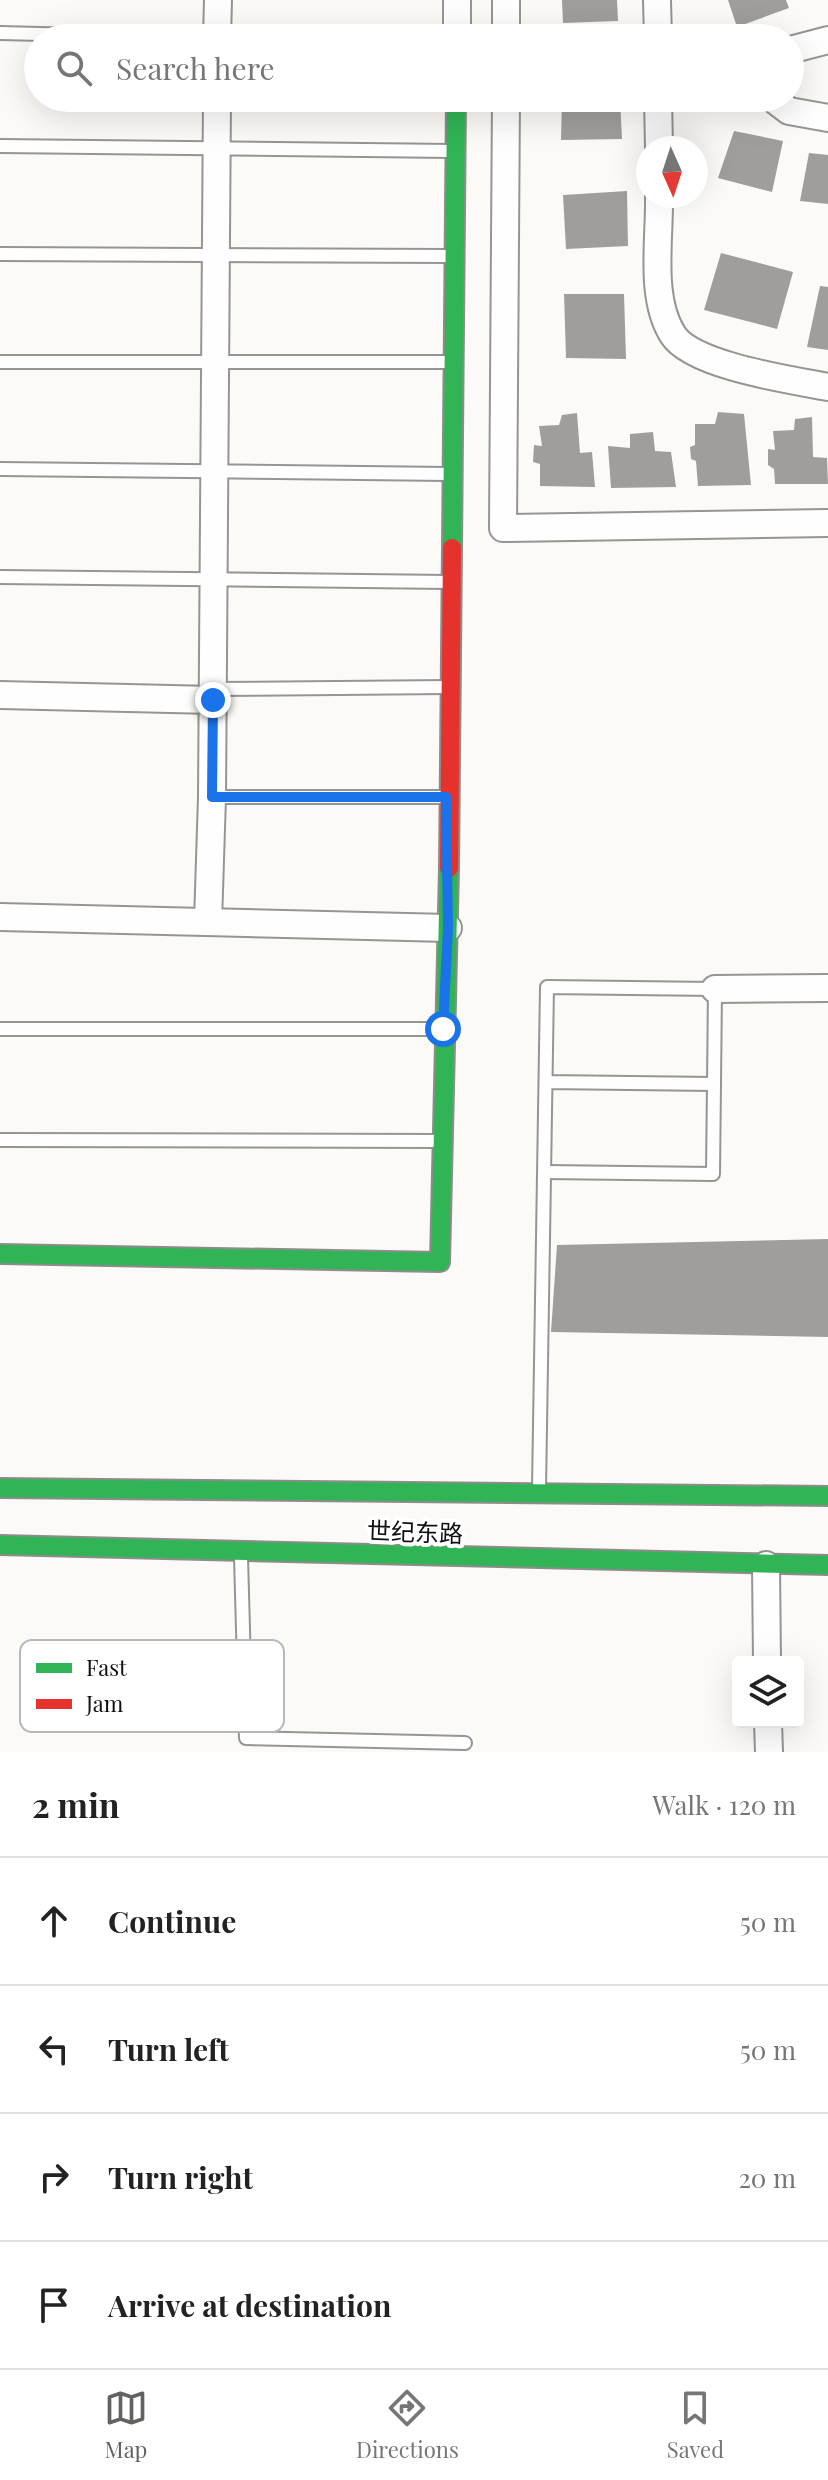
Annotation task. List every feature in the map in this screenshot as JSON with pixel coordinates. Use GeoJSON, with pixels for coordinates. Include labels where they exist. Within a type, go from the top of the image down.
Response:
{"type":"FeatureCollection","features":[{"type":"Feature","properties":{"kind":"main road"},"geometry":{"type":"LineString","coordinates":[[0,1254],[440,1262],[443,1029],[448,928],[446,797],[456,112]]}},
{"type":"Feature","properties":{"kind":"main road","name":"世纪东路"},"geometry":{"type":"LineString","coordinates":[[0,1488],[539,1496],[828,1496]]}},
{"type":"Feature","properties":{"kind":"main road","name":"世纪东路"},"geometry":{"type":"LineString","coordinates":[[0,1545],[828,1565]]}},
{"type":"Feature","properties":{"kind":"street"},"geometry":{"type":"LineString","coordinates":[[217,24],[218,0]]}},
{"type":"Feature","properties":{"kind":"street"},"geometry":{"type":"LineString","coordinates":[[457,0],[457,24]]}},
{"type":"Feature","properties":{"kind":"street"},"geometry":{"type":"LineString","coordinates":[[506,0],[506,24]]}},
{"type":"Feature","properties":{"kind":"street"},"geometry":{"type":"LineString","coordinates":[[657,0],[658,24]]}},
{"type":"Feature","properties":{"kind":"street"},"geometry":{"type":"LineString","coordinates":[[804,46],[828,40]]}},
{"type":"Feature","properties":{"kind":"street"},"geometry":{"type":"LineString","coordinates":[[208,922],[212,797],[217,112]]}},
{"type":"Feature","properties":{"kind":"street"},"geometry":{"type":"LineString","coordinates":[[506,112],[503,528],[828,523]]}},
{"type":"Feature","properties":{"kind":"street"},"geometry":{"type":"LineString","coordinates":[[658,112],[659,136]]}},
{"type":"Feature","properties":{"kind":"street"},"geometry":{"type":"LineString","coordinates":[[795,112],[828,118]]}},
{"type":"Feature","properties":{"kind":"street"},"geometry":{"type":"LineString","coordinates":[[659,208],[660,294],[674,336],[690,350],[723,363],[828,387]]}},
{"type":"Feature","properties":{"kind":"street"},"geometry":{"type":"LineString","coordinates":[[0,695],[213,695]]}},
{"type":"Feature","properties":{"kind":"street"},"geometry":{"type":"LineString","coordinates":[[0,917],[448,928]]}},
{"type":"Feature","properties":{"kind":"street"},"geometry":{"type":"LineString","coordinates":[[715,989],[828,988]]}},
{"type":"Feature","properties":{"kind":"street"},"geometry":{"type":"LineString","coordinates":[[766,1565],[767,1656]]}},
{"type":"Feature","properties":{"kind":"street"},"geometry":{"type":"LineString","coordinates":[[768,1728],[769,1752]]}},
{"type":"Feature","properties":{"kind":"lane"},"geometry":{"type":"LineString","coordinates":[[0,33],[24,34]]}},
{"type":"Feature","properties":{"kind":"lane"},"geometry":{"type":"LineString","coordinates":[[0,146],[455,151]]}},
{"type":"Feature","properties":{"kind":"lane"},"geometry":{"type":"LineString","coordinates":[[0,254],[454,256]]}},
{"type":"Feature","properties":{"kind":"lane"},"geometry":{"type":"LineString","coordinates":[[0,362],[452,362]]}},
{"type":"Feature","properties":{"kind":"lane"},"geometry":{"type":"LineString","coordinates":[[0,469],[451,474]]}},
{"type":"Feature","properties":{"kind":"lane"},"geometry":{"type":"LineString","coordinates":[[0,577],[450,582]]}},
{"type":"Feature","properties":{"kind":"lane"},"geometry":{"type":"LineString","coordinates":[[213,695],[448,687]]}},
{"type":"Feature","properties":{"kind":"lane"},"geometry":{"type":"LineString","coordinates":[[212,797],[446,797]]}},
{"type":"Feature","properties":{"kind":"lane"},"geometry":{"type":"LineString","coordinates":[[539,1496],[547,987],[715,989],[713,1174],[545,1172]]}},
{"type":"Feature","properties":{"kind":"lane"},"geometry":{"type":"LineString","coordinates":[[0,1029],[443,1029]]}},
{"type":"Feature","properties":{"kind":"lane"},"geometry":{"type":"LineString","coordinates":[[546,1082],[714,1084]]}},
{"type":"Feature","properties":{"kind":"lane"},"geometry":{"type":"LineString","coordinates":[[0,1140],[442,1141]]}},
{"type":"Feature","properties":{"kind":"lane"},"geometry":{"type":"LineString","coordinates":[[241,1549],[243,1640]]}},
{"type":"Feature","properties":{"kind":"lane"},"geometry":{"type":"LineString","coordinates":[[246,1732],[246,1738],[465,1743]]}},
{"type":"Feature","properties":{"kind":"building"},"geometry":{"type":"Polygon","coordinates":[[[562,0],[617,0],[618,21],[563,23],[562,0]]]}},
{"type":"Feature","properties":{"kind":"building"},"geometry":{"type":"Polygon","coordinates":[[[728,0],[786,0],[789,8],[745,24],[736,24],[728,0]]]}},
{"type":"Feature","properties":{"kind":"building"},"geometry":{"type":"Polygon","coordinates":[[[562,112],[621,112],[622,139],[561,140],[562,112]]]}},
{"type":"Feature","properties":{"kind":"building"},"geometry":{"type":"Polygon","coordinates":[[[734,131],[783,141],[772,192],[718,178],[734,131]]]}},
{"type":"Feature","properties":{"kind":"building"},"geometry":{"type":"Polygon","coordinates":[[[809,153],[828,155],[828,204],[800,201],[809,153]]]}},
{"type":"Feature","properties":{"kind":"building"},"geometry":{"type":"Polygon","coordinates":[[[627,191],[628,246],[566,249],[563,195],[627,191]]]}},
{"type":"Feature","properties":{"kind":"building"},"geometry":{"type":"Polygon","coordinates":[[[721,253],[793,272],[777,329],[704,310],[721,253]]]}},
{"type":"Feature","properties":{"kind":"building"},"geometry":{"type":"Polygon","coordinates":[[[820,286],[828,287],[828,350],[807,347],[820,286]]]}},
{"type":"Feature","properties":{"kind":"building"},"geometry":{"type":"Polygon","coordinates":[[[564,294],[624,294],[626,359],[566,358],[564,294]]]}},
{"type":"Feature","properties":{"kind":"building"},"geometry":{"type":"Polygon","coordinates":[[[718,412],[744,414],[751,485],[698,486],[696,461],[691,459],[690,447],[695,445],[695,424],[715,424],[718,412]]]}},
{"type":"Feature","properties":{"kind":"building"},"geometry":{"type":"Polygon","coordinates":[[[577,413],[580,453],[592,452],[595,487],[540,486],[540,464],[533,462],[534,445],[542,446],[539,426],[559,425],[562,415],[577,413]]]}},
{"type":"Feature","properties":{"kind":"building"},"geometry":{"type":"Polygon","coordinates":[[[812,417],[813,457],[827,458],[828,484],[775,484],[774,469],[768,465],[768,449],[775,450],[773,431],[794,430],[795,419],[812,417]]]}},
{"type":"Feature","properties":{"kind":"building"},"geometry":{"type":"Polygon","coordinates":[[[653,432],[655,451],[671,452],[676,487],[611,488],[608,446],[630,448],[630,434],[653,432]]]}},
{"type":"Feature","properties":{"kind":"building"},"geometry":{"type":"Polygon","coordinates":[[[828,1239],[828,1337],[551,1332],[557,1245],[828,1239]]]}},
{"type":"Feature","properties":{"kind":"traffic: fast"},"geometry":{"type":"LineString","coordinates":[[452,548],[456,112]]}},
{"type":"Feature","properties":{"kind":"traffic: fast"},"geometry":{"type":"LineString","coordinates":[[0,1254],[440,1262],[449,868]]}},
{"type":"Feature","properties":{"kind":"traffic: fast"},"geometry":{"type":"LineString","coordinates":[[0,1488],[828,1496]]}},
{"type":"Feature","properties":{"kind":"traffic: fast"},"geometry":{"type":"LineString","coordinates":[[0,1545],[828,1565]]}},
{"type":"Feature","properties":{"kind":"traffic: jam"},"geometry":{"type":"LineString","coordinates":[[449,868],[452,548]]}},
{"type":"Feature","properties":{"kind":"route"},"geometry":{"type":"LineString","coordinates":[[213,700],[212,797],[446,797],[448,928],[443,1029]]}}]}
